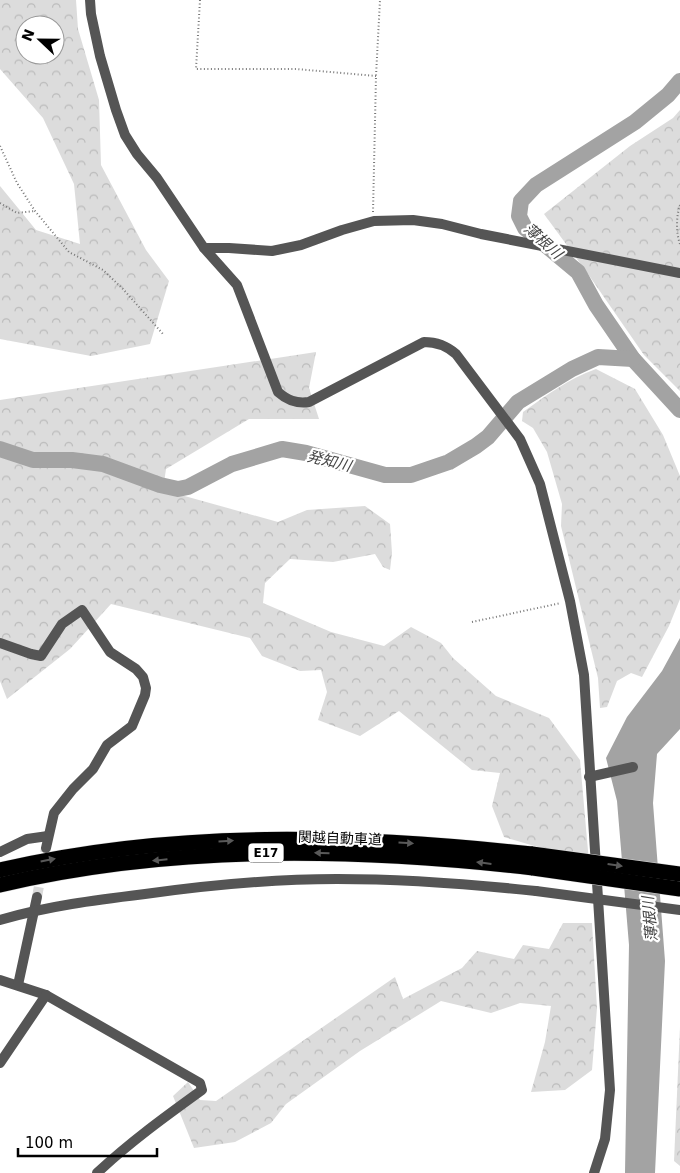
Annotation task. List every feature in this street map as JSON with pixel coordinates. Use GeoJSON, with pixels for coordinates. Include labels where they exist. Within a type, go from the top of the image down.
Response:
{"type":"FeatureCollection","features":[{"type":"Feature","properties":{"kind":"highway","name":"関越自動車道"},"geometry":{"type":"LineString","coordinates":[[0,870],[75,855],[132,848],[250,839],[375,841],[421,843],[533,861],[680,889]]}},
{"type":"Feature","properties":{"kind":"highway","name":"関越自動車道"},"geometry":{"type":"LineString","coordinates":[[0,885],[80,869],[191,856],[246,853],[365,854],[475,862],[533,861],[680,874]]}},
{"type":"Feature","properties":{"kind":"street"},"geometry":{"type":"LineString","coordinates":[[90,0],[92,20],[100,56],[125,135],[137,154],[157,178],[204,248],[237,285],[278,392],[284,397],[301,404],[309,402],[424,342],[452,349],[494,402],[520,439],[540,484],[570,601],[584,675],[610,1090],[605,1139],[594,1173]]}},
{"type":"Feature","properties":{"kind":"street"},"geometry":{"type":"LineString","coordinates":[[204,248],[272,251],[301,246],[342,230],[374,221],[394,219],[431,222],[481,234],[680,273]]}},
{"type":"Feature","properties":{"kind":"street"},"geometry":{"type":"LineString","coordinates":[[0,643],[12,649],[41,656],[62,624],[82,610],[110,652],[136,669],[144,677],[145,695],[132,726],[106,745],[93,769],[54,812],[46,848]]}},
{"type":"Feature","properties":{"kind":"street"},"geometry":{"type":"LineString","coordinates":[[589,777],[633,767]]}},
{"type":"Feature","properties":{"kind":"street"},"geometry":{"type":"LineString","coordinates":[[0,852],[27,839],[48,836]]}},
{"type":"Feature","properties":{"kind":"street"},"geometry":{"type":"LineString","coordinates":[[0,920],[36,910],[219,884],[336,879],[403,880],[467,884],[680,910]]}},
{"type":"Feature","properties":{"kind":"street"},"geometry":{"type":"LineString","coordinates":[[18,985],[38,897]]}},
{"type":"Feature","properties":{"kind":"street"},"geometry":{"type":"LineString","coordinates":[[0,980],[46,995],[200,1083],[202,1090],[174,1109],[123,1149],[97,1173]]}},
{"type":"Feature","properties":{"kind":"street"},"geometry":{"type":"LineString","coordinates":[[0,1063],[46,995]]}},
{"type":"Feature","properties":{"kind":"path"},"geometry":{"type":"LineString","coordinates":[[200,0],[196,69],[296,69],[376,76]]}},
{"type":"Feature","properties":{"kind":"path"},"geometry":{"type":"LineString","coordinates":[[374,221],[372,206],[380,0]]}},
{"type":"Feature","properties":{"kind":"path"},"geometry":{"type":"LineString","coordinates":[[0,146],[17,183],[35,211],[69,252],[103,270],[123,289],[163,334]]}},
{"type":"Feature","properties":{"kind":"path"},"geometry":{"type":"LineString","coordinates":[[0,203],[16,213],[35,211]]}},
{"type":"Feature","properties":{"kind":"path"},"geometry":{"type":"LineString","coordinates":[[680,205],[677,237],[680,244]]}},
{"type":"Feature","properties":{"kind":"path"},"geometry":{"type":"LineString","coordinates":[[472,622],[570,601]]}},
{"type":"Feature","properties":{"kind":"green space"},"geometry":{"type":"Polygon","coordinates":[[[0,0],[76,0],[78,29],[99,100],[101,165],[146,250],[169,281],[150,344],[91,356],[0,339],[0,186],[36,230],[80,244],[74,184],[43,118],[0,69],[0,0]]]}},
{"type":"Feature","properties":{"kind":"green space"},"geometry":{"type":"Polygon","coordinates":[[[680,110],[680,391],[644,355],[544,214],[630,146],[673,118],[680,110]]]}},
{"type":"Feature","properties":{"kind":"green space"},"geometry":{"type":"Polygon","coordinates":[[[316,352],[309,388],[319,419],[249,419],[166,469],[163,490],[278,522],[307,510],[365,506],[390,524],[392,553],[390,570],[383,567],[375,554],[333,562],[290,559],[265,583],[263,603],[331,632],[384,646],[411,627],[441,643],[453,658],[496,696],[549,718],[580,760],[589,862],[504,837],[492,806],[500,773],[472,770],[399,711],[360,736],[318,720],[327,692],[321,670],[300,671],[262,656],[250,638],[111,604],[70,649],[7,699],[0,681],[0,400],[316,352]]]}},
{"type":"Feature","properties":{"kind":"green space"},"geometry":{"type":"Polygon","coordinates":[[[596,369],[635,389],[663,435],[680,476],[680,599],[669,626],[642,677],[631,673],[617,681],[607,707],[600,708],[598,678],[561,526],[562,504],[547,452],[533,428],[522,421],[523,412],[567,383],[596,369]]]}},
{"type":"Feature","properties":{"kind":"green space"},"geometry":{"type":"Polygon","coordinates":[[[563,923],[592,923],[597,1008],[592,1070],[565,1090],[531,1092],[545,1042],[551,1006],[520,1003],[491,1013],[441,1001],[360,1051],[286,1104],[271,1123],[235,1142],[194,1148],[173,1096],[188,1082],[200,1100],[216,1101],[395,977],[403,999],[462,968],[477,951],[514,959],[523,945],[549,949],[563,923]]]}},
{"type":"Feature","properties":{"kind":"green space"},"geometry":{"type":"Polygon","coordinates":[[[680,1027],[680,1166],[674,1161],[680,1027]]]}},
{"type":"Feature","properties":{"kind":"water"},"geometry":{"type":"Polygon","coordinates":[[[680,638],[680,729],[657,754],[653,803],[665,961],[655,1173],[625,1173],[629,945],[617,801],[606,758],[627,717],[662,671],[680,638]]]}},
{"type":"Feature","properties":{"kind":"waterway","name":"薄根川"},"geometry":{"type":"LineString","coordinates":[[680,81],[668,95],[635,122],[536,185],[521,201],[519,216],[525,228],[578,272],[596,305],[633,359],[680,410]]}},
{"type":"Feature","properties":{"kind":"waterway","name":"発知川"},"geometry":{"type":"LineString","coordinates":[[0,449],[33,460],[72,460],[103,464],[160,485],[178,489],[188,487],[232,464],[282,449],[306,453],[385,475],[411,475],[449,462],[476,446],[488,437],[518,402],[572,369],[598,357],[633,359]]}},
{"type":"Feature","properties":{"kind":"tunnel"},"geometry":{"type":"LineString","coordinates":[[37,897],[46,848]]}}]}
